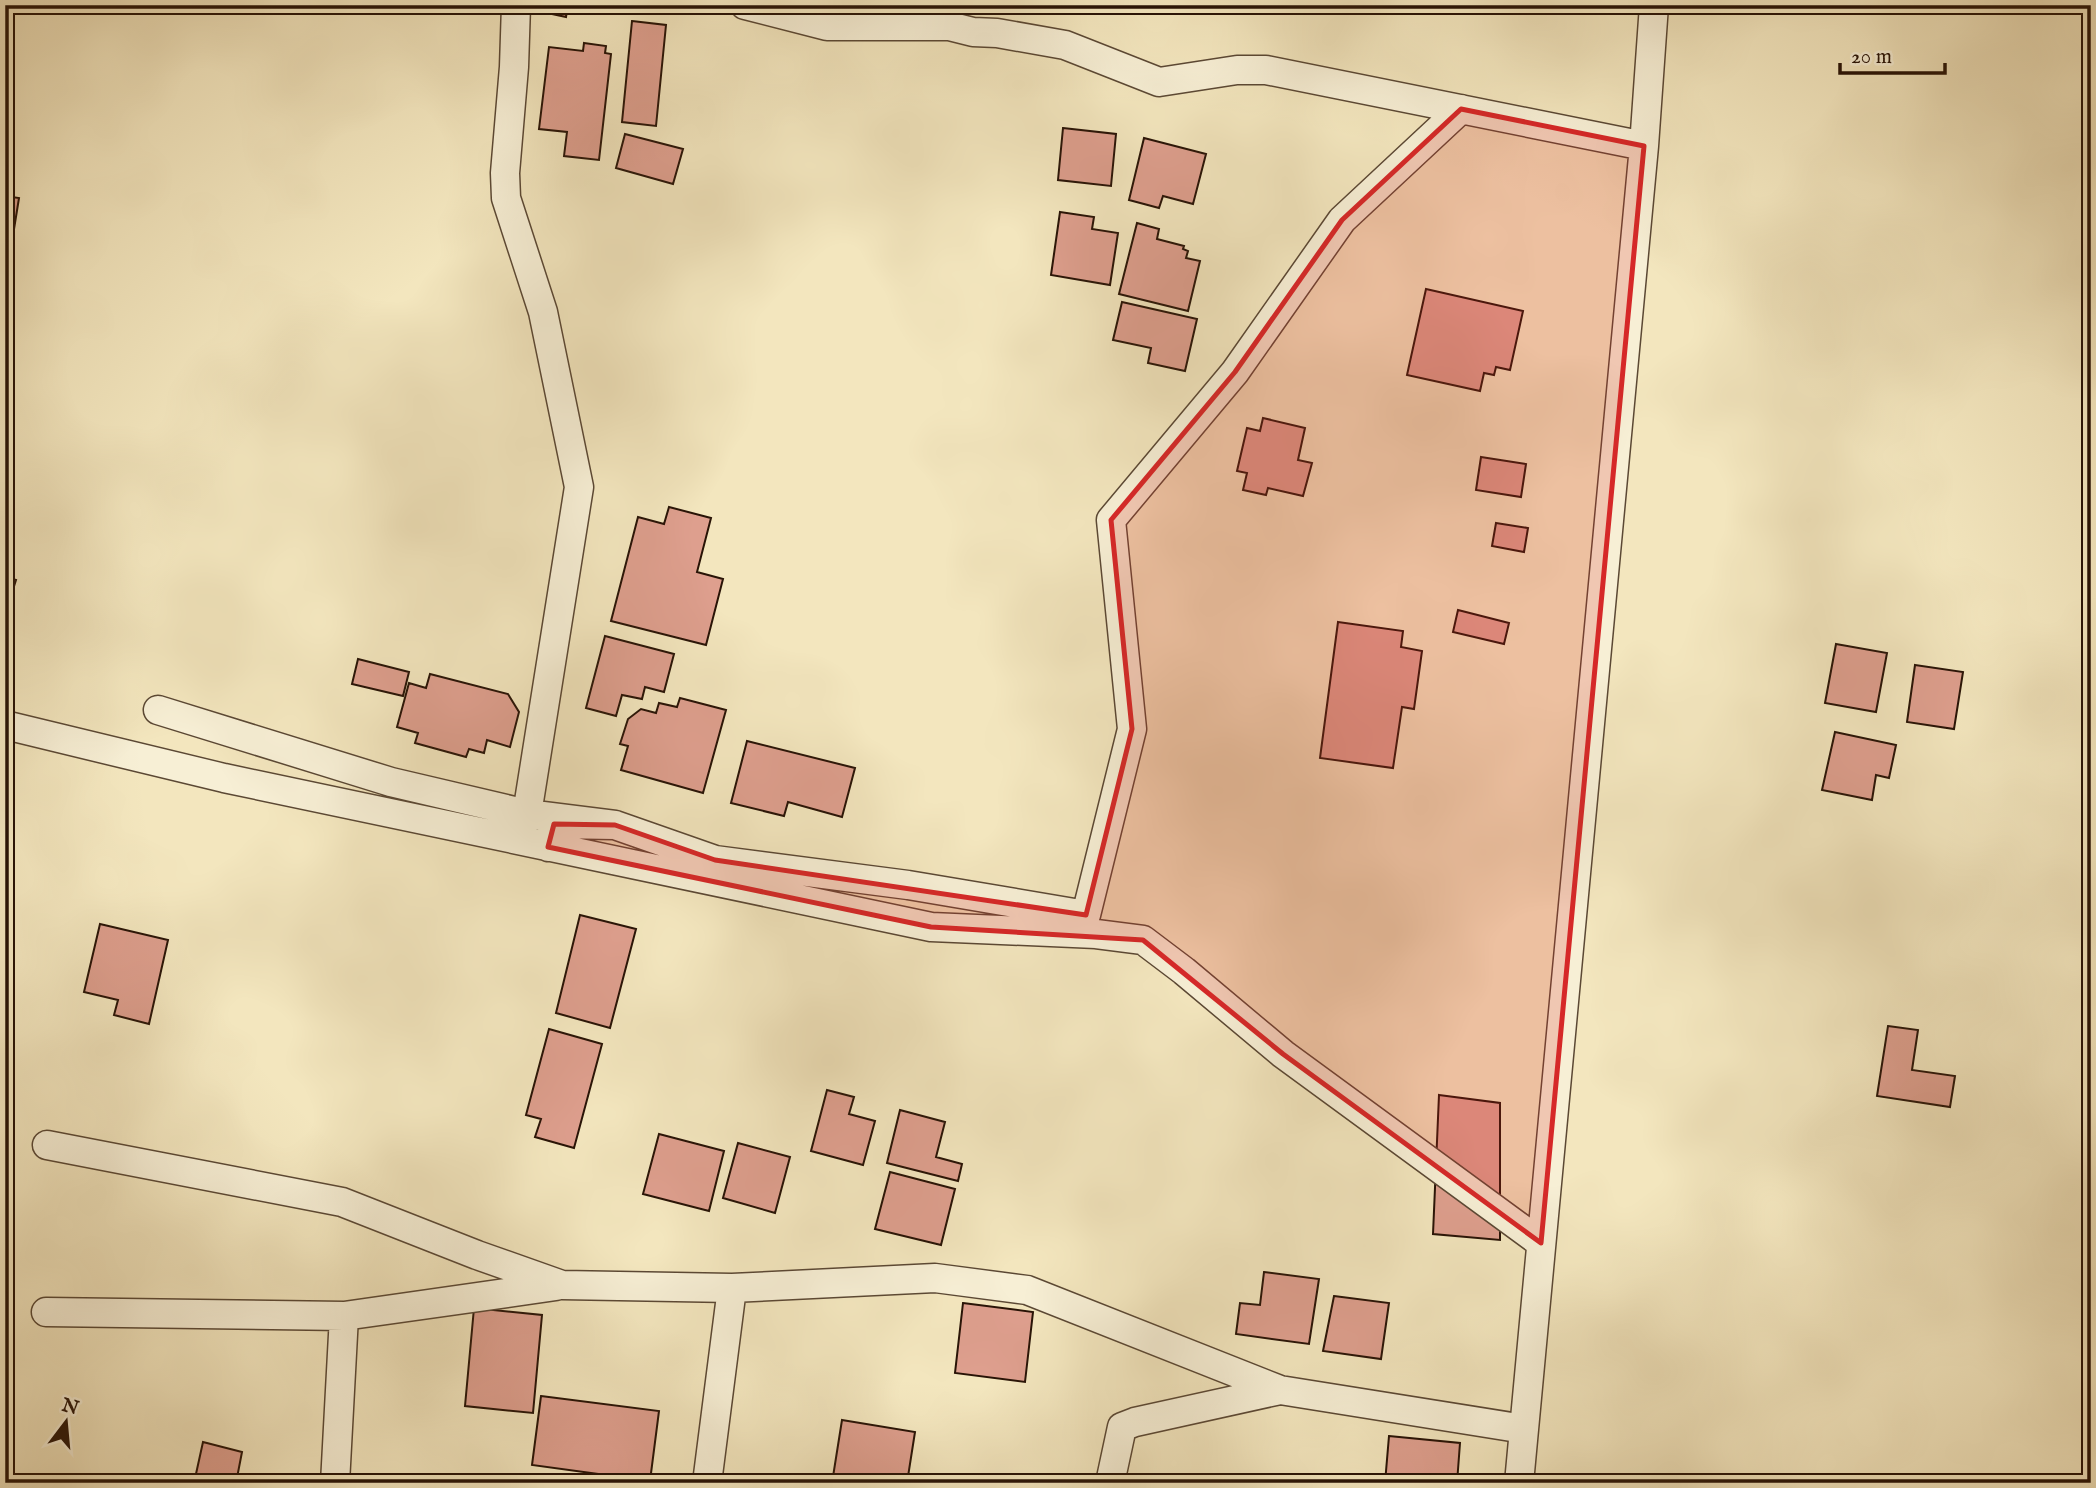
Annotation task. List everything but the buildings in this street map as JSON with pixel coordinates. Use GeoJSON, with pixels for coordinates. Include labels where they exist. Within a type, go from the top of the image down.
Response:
{"type":"FeatureCollection","features":[{"type":"Feature","properties":{"kind":"street"},"geometry":{"type":"LineString","coordinates":[[516,5],[505,173],[506,198],[543,312],[579,487],[527,814]]}},
{"type":"Feature","properties":{"kind":"street"},"geometry":{"type":"LineString","coordinates":[[746,5],[827,26],[949,26],[974,32],[1042,40],[1065,45],[1159,82],[1237,70],[1266,70],[1644,146]]}},
{"type":"Feature","properties":{"kind":"street"},"geometry":{"type":"LineString","coordinates":[[1519,1483],[1644,146],[1654,5]]}},
{"type":"Feature","properties":{"kind":"street"},"geometry":{"type":"LineString","coordinates":[[158,710],[391,782],[527,814],[615,825],[715,860],[908,885],[1086,915],[1132,729],[1111,520],[1235,372],[1342,220],[1461,109]]}},
{"type":"Feature","properties":{"kind":"street"},"geometry":{"type":"LineString","coordinates":[[5,725],[224,778],[932,927],[1096,934],[1143,940],[1283,1054],[1541,1243]]}},
{"type":"Feature","properties":{"kind":"street"},"geometry":{"type":"LineString","coordinates":[[548,846],[554,824],[615,825]]}},
{"type":"Feature","properties":{"kind":"street"},"geometry":{"type":"LineString","coordinates":[[47,1145],[342,1202],[562,1285]]}},
{"type":"Feature","properties":{"kind":"street"},"geometry":{"type":"LineString","coordinates":[[46,1312],[344,1315],[562,1285],[732,1288],[935,1278],[1027,1290],[1280,1390],[1524,1429]]}},
{"type":"Feature","properties":{"kind":"street"},"geometry":{"type":"LineString","coordinates":[[707,1483],[732,1288]]}},
{"type":"Feature","properties":{"kind":"street"},"geometry":{"type":"LineString","coordinates":[[335,1483],[344,1315]]}},
{"type":"Feature","properties":{"kind":"street"},"geometry":{"type":"LineString","coordinates":[[1110,1483],[1122,1427],[1280,1390]]}},
{"type":"Feature","properties":{"kind":"highlighted area"},"geometry":{"type":"Polygon","coordinates":[[[1461,109],[1644,146],[1541,1243],[1283,1054],[1143,940],[931,927],[548,847],[554,824],[615,825],[715,860],[1086,915],[1132,729],[1111,520],[1235,372],[1342,220],[1461,109]]]}}]}
